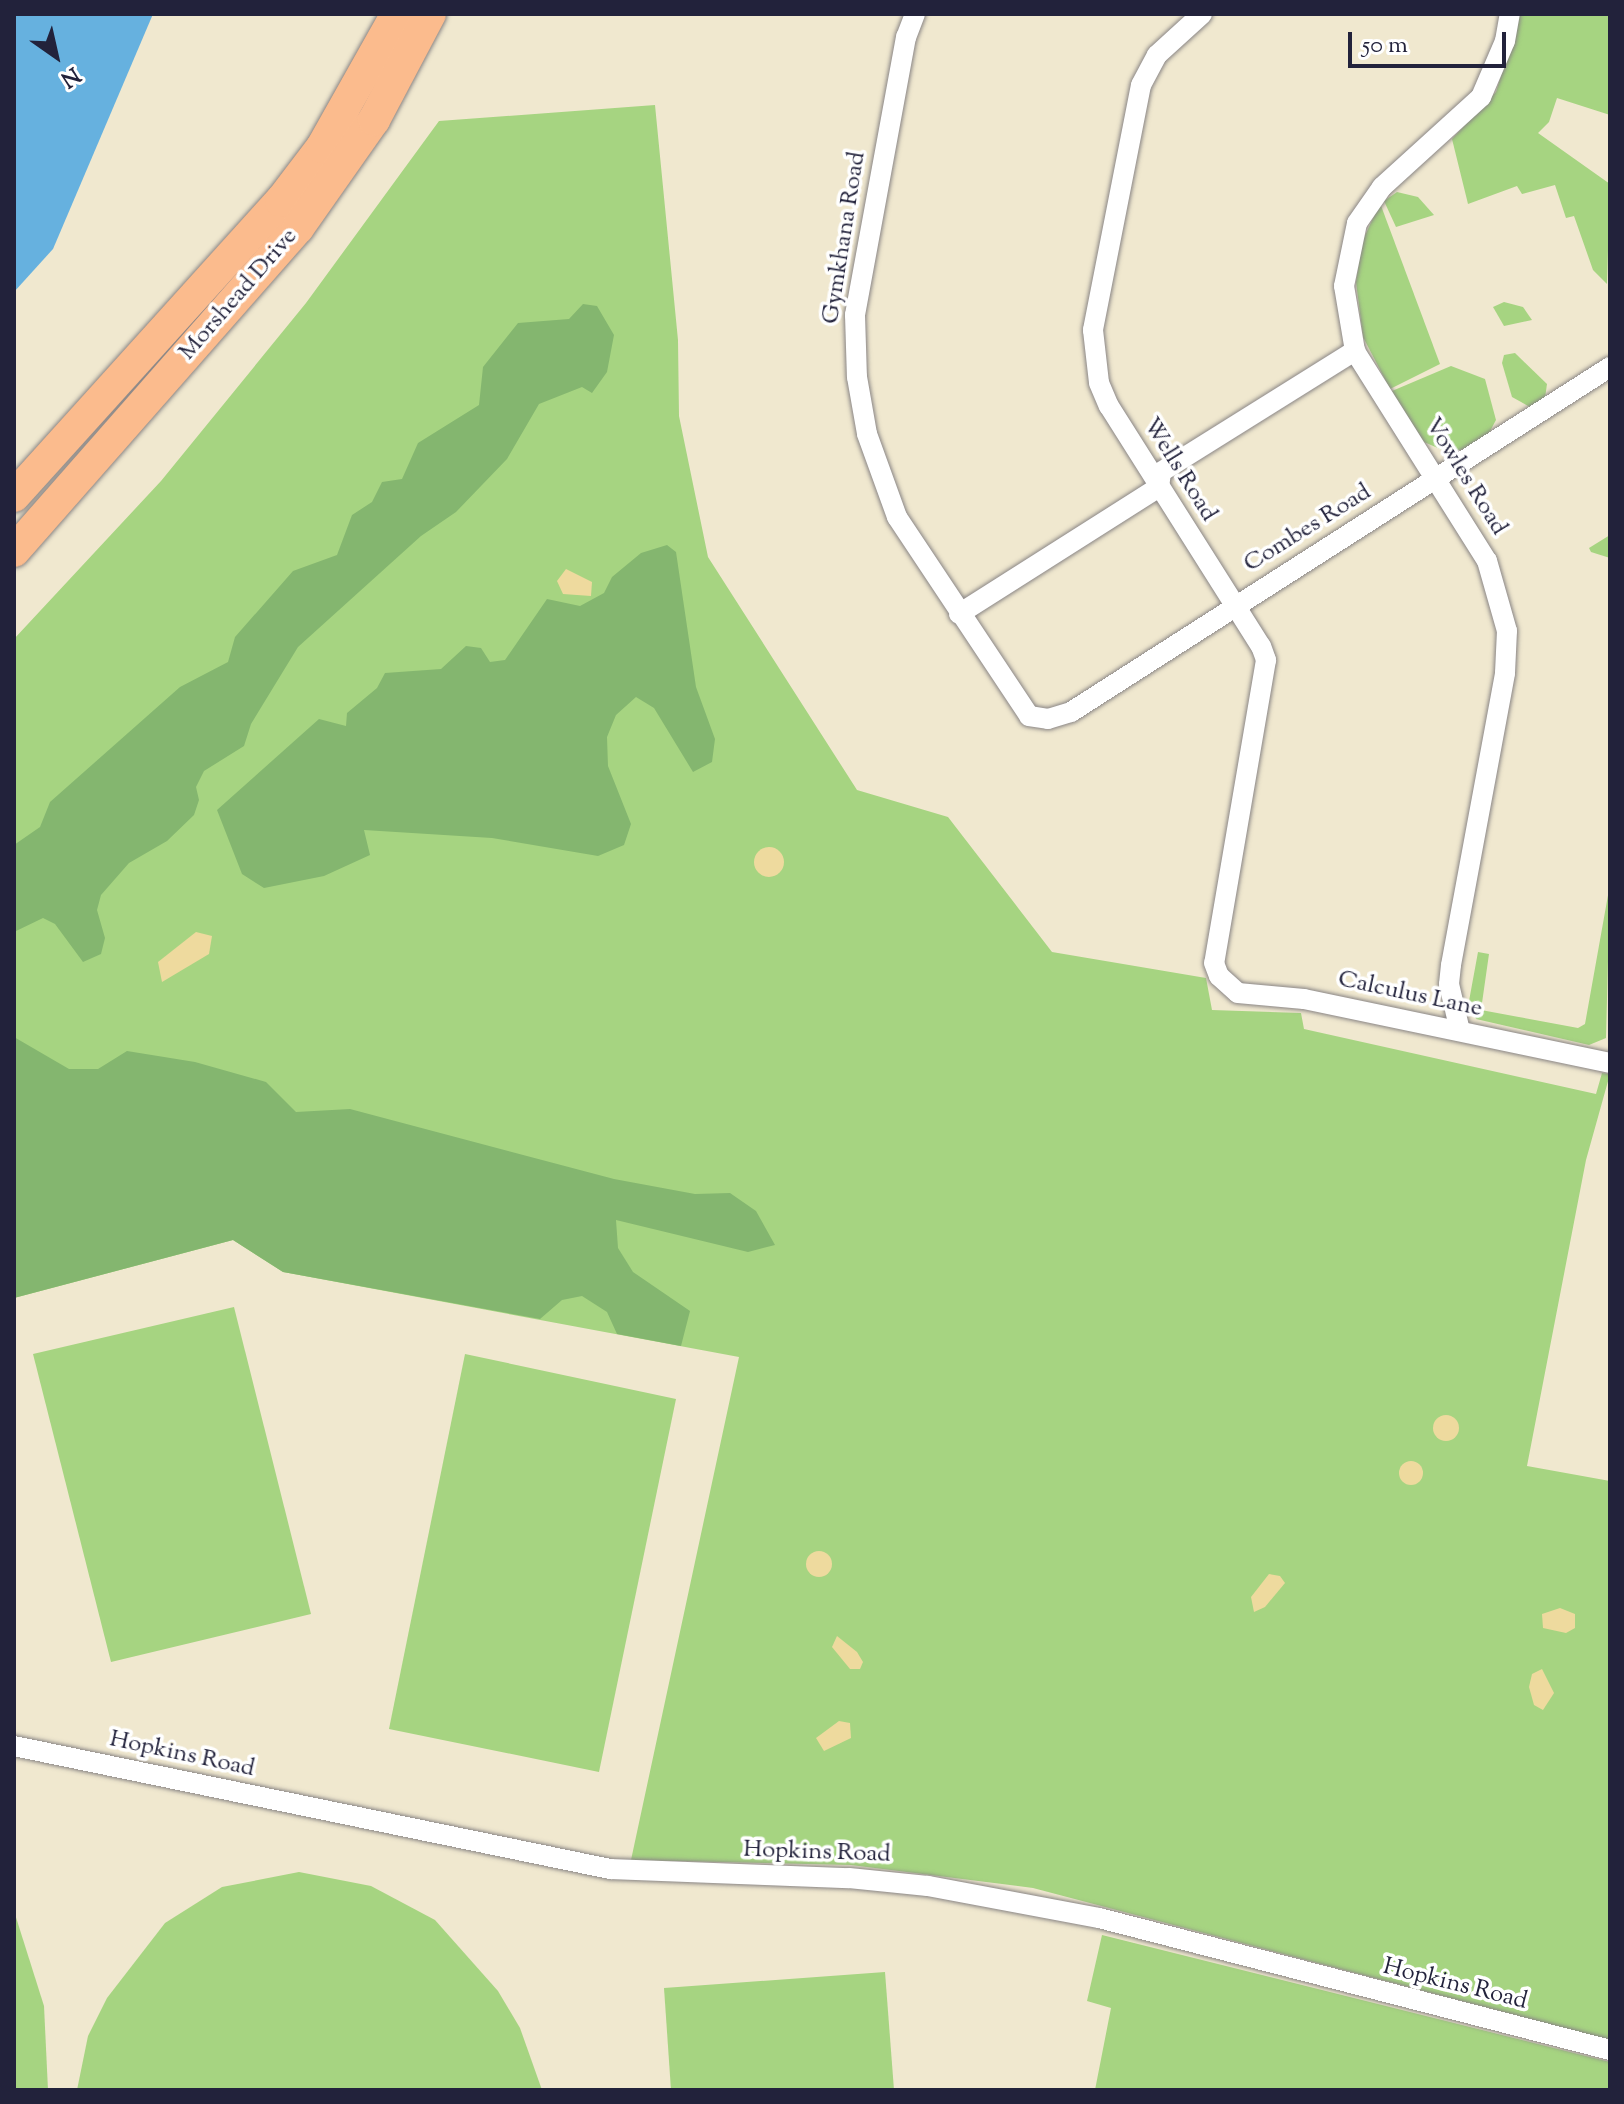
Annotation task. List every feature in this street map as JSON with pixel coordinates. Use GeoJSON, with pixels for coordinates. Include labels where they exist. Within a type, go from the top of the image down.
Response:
{"type":"FeatureCollection","features":[{"type":"Feature","properties":{"kind":"main road","name":"Morshead Drive"},"geometry":{"type":"LineString","coordinates":[[14,496],[281,201],[322,147],[397,14]]}},
{"type":"Feature","properties":{"kind":"main road","name":"Morshead Drive"},"geometry":{"type":"LineString","coordinates":[[14,551],[298,228],[374,120],[430,14]]}},
{"type":"Feature","properties":{"kind":"street","name":"Gymkhana Road"},"geometry":{"type":"LineString","coordinates":[[915,14],[906,37],[855,315],[857,377],[867,434],[897,517],[1029,716]]}},
{"type":"Feature","properties":{"kind":"street","name":"Wells Road"},"geometry":{"type":"LineString","coordinates":[[1202,14],[1157,55],[1141,85],[1093,330],[1099,383],[1159,487],[1261,646],[1265,674],[1214,963]]}},
{"type":"Feature","properties":{"kind":"street","name":"Vowles Road"},"geometry":{"type":"LineString","coordinates":[[1460,1031],[1449,984],[1505,673],[1507,631],[1487,561],[1355,351],[1344,286],[1357,223],[1382,187],[1481,97],[1505,41],[1510,14]]}},
{"type":"Feature","properties":{"kind":"street"},"geometry":{"type":"LineString","coordinates":[[959,614],[1159,487],[1161,472],[1355,351]]}},
{"type":"Feature","properties":{"kind":"street","name":"Combes Road"},"geometry":{"type":"LineString","coordinates":[[1029,716],[1048,719],[1071,712],[1610,367]]}},
{"type":"Feature","properties":{"kind":"street","name":"Calculus Lane"},"geometry":{"type":"LineString","coordinates":[[1214,963],[1219,976],[1238,993],[1304,999],[1610,1063]]}},
{"type":"Feature","properties":{"kind":"street","name":"Hopkins Road"},"geometry":{"type":"LineString","coordinates":[[14,1746],[610,1869],[849,1878],[928,1886],[1099,1918],[1610,2050]]}},
{"type":"Feature","properties":{"kind":"green space"},"geometry":{"type":"Polygon","coordinates":[[[1520,14],[1610,14],[1610,115],[1557,98],[1549,122],[1538,133],[1610,184],[1607,284],[1593,270],[1574,216],[1566,218],[1555,185],[1522,194],[1517,186],[1468,204],[1452,139],[1496,92],[1520,14]]]}},
{"type":"Feature","properties":{"kind":"green space"},"geometry":{"type":"Polygon","coordinates":[[[655,105],[678,340],[679,416],[708,557],[857,790],[948,817],[1052,952],[1206,978],[1212,1010],[1301,1013],[1304,1029],[1596,1094],[1602,1073],[1610,1074],[1586,1160],[1527,1466],[1610,1481],[1610,2040],[1033,1888],[851,1865],[631,1860],[739,1357],[283,1272],[233,1240],[14,1298],[14,639],[161,481],[306,303],[439,121],[655,105]]]}},
{"type":"Feature","properties":{"kind":"green space"},"geometry":{"type":"Polygon","coordinates":[[[1397,192],[1418,197],[1434,215],[1396,227],[1384,201],[1397,192]]]}},
{"type":"Feature","properties":{"kind":"green space"},"geometry":{"type":"Polygon","coordinates":[[[1380,203],[1440,364],[1390,389],[1363,337],[1356,282],[1362,242],[1380,203]]]}},
{"type":"Feature","properties":{"kind":"green space"},"geometry":{"type":"Polygon","coordinates":[[[1504,302],[1523,307],[1532,320],[1504,326],[1493,307],[1504,302]]]}},
{"type":"Feature","properties":{"kind":"green space"},"geometry":{"type":"Polygon","coordinates":[[[583,304],[597,306],[614,335],[607,372],[592,393],[582,387],[539,404],[507,459],[456,512],[421,536],[298,647],[251,724],[244,746],[204,771],[196,787],[199,800],[194,815],[167,841],[129,863],[101,895],[97,910],[105,938],[101,954],[83,962],[55,924],[43,918],[14,932],[14,845],[40,827],[50,802],[180,687],[228,662],[235,637],[293,571],[337,555],[352,515],[372,502],[382,482],[402,479],[418,443],[479,405],[483,367],[518,323],[569,319],[583,304]]]}},
{"type":"Feature","properties":{"kind":"green space"},"geometry":{"type":"Polygon","coordinates":[[[1515,353],[1547,384],[1545,398],[1530,407],[1512,397],[1502,363],[1504,355],[1515,353]]]}},
{"type":"Feature","properties":{"kind":"green space"},"geometry":{"type":"Polygon","coordinates":[[[1451,366],[1485,379],[1496,420],[1488,435],[1465,449],[1447,452],[1424,442],[1392,391],[1451,366]]]}},
{"type":"Feature","properties":{"kind":"green space"},"geometry":{"type":"Polygon","coordinates":[[[1610,535],[1610,558],[1591,552],[1589,548],[1610,535]]]}},
{"type":"Feature","properties":{"kind":"green space"},"geometry":{"type":"Polygon","coordinates":[[[667,545],[676,552],[696,687],[715,739],[712,762],[693,772],[654,708],[636,697],[616,715],[607,737],[608,766],[631,824],[624,845],[598,856],[492,838],[364,830],[370,855],[324,876],[264,888],[242,874],[217,810],[319,719],[346,726],[347,713],[377,688],[385,673],[441,669],[466,646],[481,648],[490,662],[505,660],[547,599],[580,606],[604,593],[612,577],[641,553],[667,545]]]}},
{"type":"Feature","properties":{"kind":"green space"},"geometry":{"type":"Polygon","coordinates":[[[1610,884],[1606,1038],[1589,1045],[1476,1019],[1469,1001],[1478,952],[1489,954],[1481,1010],[1578,1028],[1585,1024],[1610,884]]]}},
{"type":"Feature","properties":{"kind":"green space"},"geometry":{"type":"Polygon","coordinates":[[[14,1037],[69,1069],[98,1069],[127,1051],[195,1062],[266,1082],[296,1112],[350,1109],[614,1179],[695,1194],[730,1193],[756,1211],[775,1245],[748,1252],[616,1220],[618,1248],[633,1272],[690,1311],[681,1346],[617,1334],[607,1312],[582,1296],[562,1300],[540,1319],[283,1272],[233,1240],[14,1298],[14,1037]]]}},
{"type":"Feature","properties":{"kind":"green space"},"geometry":{"type":"Polygon","coordinates":[[[234,1307],[311,1614],[111,1662],[33,1354],[234,1307]]]}},
{"type":"Feature","properties":{"kind":"green space"},"geometry":{"type":"Polygon","coordinates":[[[465,1354],[676,1399],[599,1772],[389,1729],[465,1354]]]}},
{"type":"Feature","properties":{"kind":"green space"},"geometry":{"type":"Polygon","coordinates":[[[299,1872],[371,1886],[435,1920],[498,1991],[520,2028],[542,2090],[77,2090],[88,2036],[107,1998],[165,1923],[222,1887],[299,1872]]]}},
{"type":"Feature","properties":{"kind":"green space"},"geometry":{"type":"Polygon","coordinates":[[[14,1911],[44,2006],[48,2090],[14,2090],[14,1911]]]}},
{"type":"Feature","properties":{"kind":"green space"},"geometry":{"type":"Polygon","coordinates":[[[1102,1935],[1610,2062],[1610,2090],[1095,2090],[1111,2008],[1087,2001],[1102,1935]]]}},
{"type":"Feature","properties":{"kind":"green space"},"geometry":{"type":"Polygon","coordinates":[[[885,1972],[894,2090],[671,2090],[664,1988],[885,1972]]]}},
{"type":"Feature","properties":{"kind":"sand"},"geometry":{"type":"Polygon","coordinates":[[[566,569],[592,582],[591,596],[563,594],[557,581],[566,569]]]}},
{"type":"Feature","properties":{"kind":"sand"},"geometry":{"type":"Polygon","coordinates":[[[769,847],[780,851],[784,862],[780,873],[769,877],[758,873],[754,862],[758,851],[769,847]]]}},
{"type":"Feature","properties":{"kind":"sand"},"geometry":{"type":"Polygon","coordinates":[[[196,932],[212,936],[209,954],[162,982],[158,962],[196,932]]]}},
{"type":"Feature","properties":{"kind":"sand"},"geometry":{"type":"Polygon","coordinates":[[[1446,1415],[1455,1419],[1459,1428],[1455,1437],[1446,1441],[1437,1437],[1433,1428],[1437,1419],[1446,1415]]]}},
{"type":"Feature","properties":{"kind":"sand"},"geometry":{"type":"Polygon","coordinates":[[[1411,1461],[1420,1464],[1423,1473],[1420,1482],[1411,1485],[1402,1482],[1399,1473],[1402,1464],[1411,1461]]]}},
{"type":"Feature","properties":{"kind":"sand"},"geometry":{"type":"Polygon","coordinates":[[[819,1551],[828,1555],[832,1564],[828,1573],[819,1577],[810,1573],[806,1564],[810,1555],[819,1551]]]}},
{"type":"Feature","properties":{"kind":"sand"},"geometry":{"type":"Polygon","coordinates":[[[1269,1574],[1280,1576],[1285,1583],[1265,1607],[1254,1612],[1251,1597],[1269,1574]]]}},
{"type":"Feature","properties":{"kind":"sand"},"geometry":{"type":"Polygon","coordinates":[[[1560,1608],[1575,1614],[1575,1628],[1566,1633],[1543,1628],[1542,1614],[1560,1608]]]}},
{"type":"Feature","properties":{"kind":"sand"},"geometry":{"type":"Polygon","coordinates":[[[837,1636],[857,1652],[863,1662],[860,1669],[850,1669],[832,1647],[837,1636]]]}},
{"type":"Feature","properties":{"kind":"sand"},"geometry":{"type":"Polygon","coordinates":[[[1542,1669],[1554,1693],[1543,1710],[1534,1705],[1529,1687],[1532,1674],[1542,1669]]]}},
{"type":"Feature","properties":{"kind":"sand"},"geometry":{"type":"Polygon","coordinates":[[[839,1721],[850,1723],[851,1738],[824,1751],[816,1738],[839,1721]]]}},
{"type":"Feature","properties":{"kind":"water"},"geometry":{"type":"Polygon","coordinates":[[[14,14],[153,14],[53,249],[14,292],[14,14]]]}}]}
